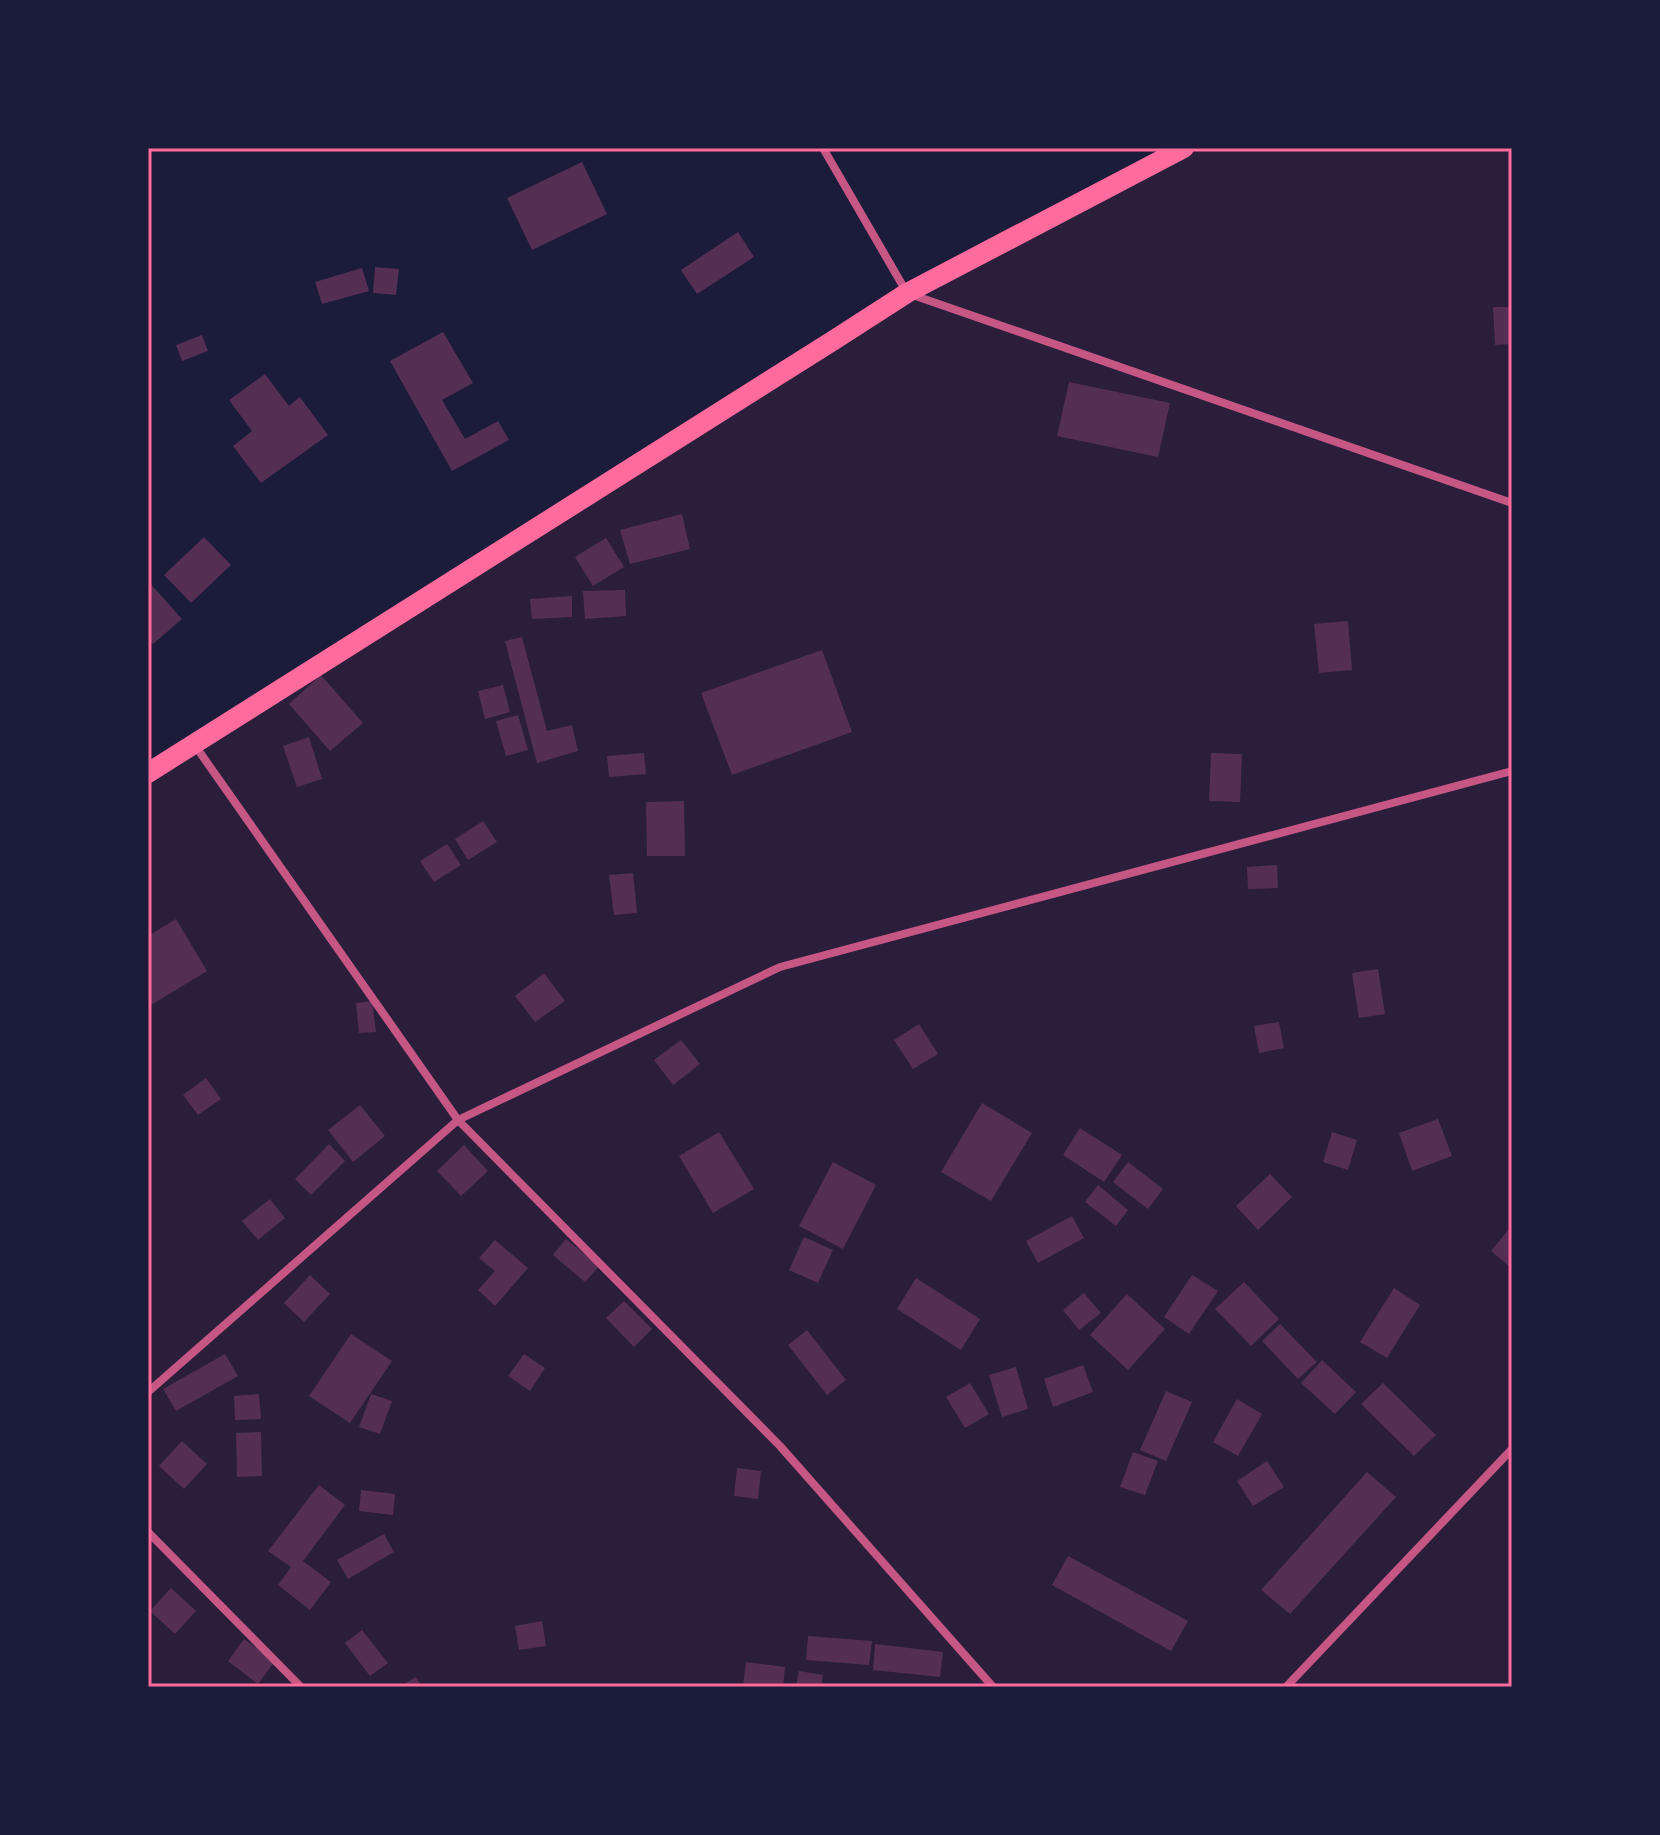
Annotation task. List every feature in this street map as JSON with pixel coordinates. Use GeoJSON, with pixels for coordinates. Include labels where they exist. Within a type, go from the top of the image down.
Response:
{"type":"FeatureCollection","features":[{"type":"Feature","properties":{"kind":"main road"},"geometry":{"type":"LineString","coordinates":[[148,773],[907,293],[1184,148]]}},
{"type":"Feature","properties":{"kind":"street"},"geometry":{"type":"LineString","coordinates":[[823,148],[907,293],[1512,503]]}},
{"type":"Feature","properties":{"kind":"street"},"geometry":{"type":"LineString","coordinates":[[194,744],[458,1120],[780,1446],[993,1687]]}},
{"type":"Feature","properties":{"kind":"street"},"geometry":{"type":"LineString","coordinates":[[148,1392],[458,1120],[780,967],[1512,771]]}},
{"type":"Feature","properties":{"kind":"street"},"geometry":{"type":"LineString","coordinates":[[1286,1687],[1512,1449]]}},
{"type":"Feature","properties":{"kind":"street"},"geometry":{"type":"LineString","coordinates":[[148,1532],[301,1687]]}},
{"type":"Feature","properties":{"kind":"shaded area"},"geometry":{"type":"Polygon","coordinates":[[[1184,148],[1512,148],[1512,1687],[148,1687],[148,772],[834,340],[1184,148]]]}},
{"type":"Feature","properties":{"kind":"building"},"geometry":{"type":"Polygon","coordinates":[[[582,162],[607,214],[532,250],[507,198],[582,162]]]}},
{"type":"Feature","properties":{"kind":"building"},"geometry":{"type":"Polygon","coordinates":[[[738,232],[754,257],[697,294],[681,270],[738,232]]]}},
{"type":"Feature","properties":{"kind":"building"},"geometry":{"type":"Polygon","coordinates":[[[375,267],[399,269],[396,295],[373,293],[375,267]]]}},
{"type":"Feature","properties":{"kind":"building"},"geometry":{"type":"Polygon","coordinates":[[[362,268],[369,291],[322,304],[315,282],[362,268]]]}},
{"type":"Feature","properties":{"kind":"building"},"geometry":{"type":"Polygon","coordinates":[[[1493,307],[1512,307],[1512,344],[1495,345],[1493,307]]]}},
{"type":"Feature","properties":{"kind":"building"},"geometry":{"type":"Polygon","coordinates":[[[443,332],[473,383],[442,400],[465,439],[498,421],[509,440],[452,471],[390,361],[443,332]]]}},
{"type":"Feature","properties":{"kind":"building"},"geometry":{"type":"Polygon","coordinates":[[[202,335],[208,351],[182,361],[176,345],[202,335]]]}},
{"type":"Feature","properties":{"kind":"building"},"geometry":{"type":"Polygon","coordinates":[[[265,374],[289,406],[300,397],[328,435],[261,483],[233,446],[252,431],[229,400],[265,374]]]}},
{"type":"Feature","properties":{"kind":"building"},"geometry":{"type":"Polygon","coordinates":[[[1069,382],[1170,403],[1158,457],[1057,436],[1069,382]]]}},
{"type":"Feature","properties":{"kind":"building"},"geometry":{"type":"Polygon","coordinates":[[[682,514],[690,549],[630,564],[620,530],[682,514]]]}},
{"type":"Feature","properties":{"kind":"building"},"geometry":{"type":"Polygon","coordinates":[[[204,537],[231,565],[191,603],[164,575],[204,537]]]}},
{"type":"Feature","properties":{"kind":"building"},"geometry":{"type":"Polygon","coordinates":[[[606,538],[624,567],[593,586],[575,557],[606,538]]]}},
{"type":"Feature","properties":{"kind":"building"},"geometry":{"type":"Polygon","coordinates":[[[148,581],[182,619],[153,644],[148,639],[148,581]]]}},
{"type":"Feature","properties":{"kind":"building"},"geometry":{"type":"Polygon","coordinates":[[[625,590],[626,616],[585,619],[583,591],[625,590]]]}},
{"type":"Feature","properties":{"kind":"building"},"geometry":{"type":"Polygon","coordinates":[[[572,596],[572,617],[532,619],[530,599],[572,596]]]}},
{"type":"Feature","properties":{"kind":"building"},"geometry":{"type":"Polygon","coordinates":[[[1348,621],[1352,670],[1319,673],[1314,624],[1348,621]]]}},
{"type":"Feature","properties":{"kind":"building"},"geometry":{"type":"Polygon","coordinates":[[[522,637],[547,731],[572,725],[578,751],[537,763],[505,641],[522,637]]]}},
{"type":"Feature","properties":{"kind":"building"},"geometry":{"type":"Polygon","coordinates":[[[822,650],[852,732],[732,775],[701,693],[822,650]]]}},
{"type":"Feature","properties":{"kind":"building"},"geometry":{"type":"Polygon","coordinates":[[[321,675],[363,723],[330,751],[289,704],[321,675]]]}},
{"type":"Feature","properties":{"kind":"building"},"geometry":{"type":"Polygon","coordinates":[[[503,685],[510,712],[485,719],[478,691],[503,685]]]}},
{"type":"Feature","properties":{"kind":"building"},"geometry":{"type":"Polygon","coordinates":[[[518,715],[528,750],[506,756],[496,721],[518,715]]]}},
{"type":"Feature","properties":{"kind":"building"},"geometry":{"type":"Polygon","coordinates":[[[309,737],[322,779],[297,787],[283,746],[309,737]]]}},
{"type":"Feature","properties":{"kind":"building"},"geometry":{"type":"Polygon","coordinates":[[[644,753],[646,774],[609,777],[607,756],[644,753]]]}},
{"type":"Feature","properties":{"kind":"building"},"geometry":{"type":"Polygon","coordinates":[[[1211,753],[1242,754],[1240,802],[1209,801],[1211,753]]]}},
{"type":"Feature","properties":{"kind":"building"},"geometry":{"type":"Polygon","coordinates":[[[684,801],[685,856],[647,856],[646,802],[684,801]]]}},
{"type":"Feature","properties":{"kind":"building"},"geometry":{"type":"Polygon","coordinates":[[[483,821],[497,842],[468,860],[455,839],[483,821]]]}},
{"type":"Feature","properties":{"kind":"building"},"geometry":{"type":"Polygon","coordinates":[[[447,844],[461,865],[434,882],[420,861],[447,844]]]}},
{"type":"Feature","properties":{"kind":"building"},"geometry":{"type":"Polygon","coordinates":[[[1277,865],[1278,888],[1248,889],[1247,867],[1277,865]]]}},
{"type":"Feature","properties":{"kind":"building"},"geometry":{"type":"Polygon","coordinates":[[[633,873],[637,913],[614,915],[609,875],[633,873]]]}},
{"type":"Feature","properties":{"kind":"building"},"geometry":{"type":"Polygon","coordinates":[[[176,919],[207,971],[148,1007],[148,936],[176,919]]]}},
{"type":"Feature","properties":{"kind":"building"},"geometry":{"type":"Polygon","coordinates":[[[1378,969],[1385,1014],[1359,1018],[1352,973],[1378,969]]]}},
{"type":"Feature","properties":{"kind":"building"},"geometry":{"type":"Polygon","coordinates":[[[544,973],[565,1001],[535,1022],[515,996],[544,973]]]}},
{"type":"Feature","properties":{"kind":"building"},"geometry":{"type":"Polygon","coordinates":[[[372,1001],[376,1032],[359,1033],[356,1003],[372,1001]]]}},
{"type":"Feature","properties":{"kind":"building"},"geometry":{"type":"Polygon","coordinates":[[[1279,1022],[1284,1048],[1259,1053],[1254,1026],[1279,1022]]]}},
{"type":"Feature","properties":{"kind":"building"},"geometry":{"type":"Polygon","coordinates":[[[919,1024],[938,1054],[913,1069],[894,1040],[919,1024]]]}},
{"type":"Feature","properties":{"kind":"building"},"geometry":{"type":"Polygon","coordinates":[[[681,1040],[700,1064],[673,1085],[654,1060],[681,1040]]]}},
{"type":"Feature","properties":{"kind":"building"},"geometry":{"type":"Polygon","coordinates":[[[206,1078],[221,1099],[198,1115],[183,1095],[206,1078]]]}},
{"type":"Feature","properties":{"kind":"building"},"geometry":{"type":"Polygon","coordinates":[[[982,1103],[1032,1133],[991,1201],[941,1172],[982,1103]]]}},
{"type":"Feature","properties":{"kind":"building"},"geometry":{"type":"Polygon","coordinates":[[[360,1105],[385,1136],[353,1162],[328,1130],[360,1105]]]}},
{"type":"Feature","properties":{"kind":"building"},"geometry":{"type":"Polygon","coordinates":[[[1438,1119],[1452,1156],[1412,1171],[1399,1133],[1438,1119]]]}},
{"type":"Feature","properties":{"kind":"building"},"geometry":{"type":"Polygon","coordinates":[[[1080,1128],[1122,1155],[1104,1182],[1063,1155],[1080,1128]]]}},
{"type":"Feature","properties":{"kind":"building"},"geometry":{"type":"Polygon","coordinates":[[[719,1132],[754,1189],[713,1213],[679,1156],[719,1132]]]}},
{"type":"Feature","properties":{"kind":"building"},"geometry":{"type":"Polygon","coordinates":[[[1332,1132],[1357,1140],[1348,1170],[1323,1162],[1332,1132]]]}},
{"type":"Feature","properties":{"kind":"building"},"geometry":{"type":"Polygon","coordinates":[[[329,1144],[345,1161],[311,1195],[295,1179],[329,1144]]]}},
{"type":"Feature","properties":{"kind":"building"},"geometry":{"type":"Polygon","coordinates":[[[464,1145],[488,1171],[461,1196],[437,1171],[464,1145]]]}},
{"type":"Feature","properties":{"kind":"building"},"geometry":{"type":"Polygon","coordinates":[[[833,1162],[876,1185],[843,1249],[799,1226],[833,1162]]]}},
{"type":"Feature","properties":{"kind":"building"},"geometry":{"type":"Polygon","coordinates":[[[1128,1162],[1163,1189],[1148,1209],[1113,1182],[1128,1162]]]}},
{"type":"Feature","properties":{"kind":"building"},"geometry":{"type":"Polygon","coordinates":[[[1270,1174],[1292,1197],[1258,1230],[1236,1206],[1270,1174]]]}},
{"type":"Feature","properties":{"kind":"building"},"geometry":{"type":"Polygon","coordinates":[[[1098,1185],[1128,1210],[1116,1226],[1085,1202],[1098,1185]]]}},
{"type":"Feature","properties":{"kind":"building"},"geometry":{"type":"Polygon","coordinates":[[[270,1199],[285,1218],[258,1240],[242,1221],[270,1199]]]}},
{"type":"Feature","properties":{"kind":"building"},"geometry":{"type":"Polygon","coordinates":[[[1072,1216],[1084,1238],[1038,1263],[1026,1241],[1072,1216]]]}},
{"type":"Feature","properties":{"kind":"building"},"geometry":{"type":"Polygon","coordinates":[[[1509,1229],[1512,1232],[1510,1267],[1491,1251],[1509,1229]]]}},
{"type":"Feature","properties":{"kind":"building"},"geometry":{"type":"Polygon","coordinates":[[[804,1237],[833,1250],[818,1283],[789,1270],[804,1237]]]}},
{"type":"Feature","properties":{"kind":"building"},"geometry":{"type":"Polygon","coordinates":[[[566,1239],[599,1266],[585,1282],[553,1255],[566,1239]]]}},
{"type":"Feature","properties":{"kind":"building"},"geometry":{"type":"Polygon","coordinates":[[[495,1240],[528,1268],[495,1306],[478,1290],[495,1271],[479,1258],[495,1240]]]}},
{"type":"Feature","properties":{"kind":"building"},"geometry":{"type":"Polygon","coordinates":[[[310,1275],[330,1294],[304,1322],[284,1303],[310,1275]]]}},
{"type":"Feature","properties":{"kind":"building"},"geometry":{"type":"Polygon","coordinates":[[[1192,1275],[1218,1291],[1189,1334],[1164,1317],[1192,1275]]]}},
{"type":"Feature","properties":{"kind":"building"},"geometry":{"type":"Polygon","coordinates":[[[916,1278],[980,1319],[961,1350],[897,1309],[916,1278]]]}},
{"type":"Feature","properties":{"kind":"building"},"geometry":{"type":"Polygon","coordinates":[[[1244,1282],[1279,1319],[1251,1346],[1215,1309],[1244,1282]]]}},
{"type":"Feature","properties":{"kind":"building"},"geometry":{"type":"Polygon","coordinates":[[[1394,1288],[1420,1305],[1387,1358],[1360,1342],[1394,1288]]]}},
{"type":"Feature","properties":{"kind":"building"},"geometry":{"type":"Polygon","coordinates":[[[1084,1293],[1101,1313],[1079,1330],[1063,1310],[1084,1293]]]}},
{"type":"Feature","properties":{"kind":"building"},"geometry":{"type":"Polygon","coordinates":[[[1127,1294],[1165,1329],[1128,1370],[1090,1335],[1127,1294]]]}},
{"type":"Feature","properties":{"kind":"building"},"geometry":{"type":"Polygon","coordinates":[[[624,1301],[652,1329],[634,1347],[606,1318],[624,1301]]]}},
{"type":"Feature","properties":{"kind":"building"},"geometry":{"type":"Polygon","coordinates":[[[1280,1324],[1317,1362],[1298,1379],[1262,1341],[1280,1324]]]}},
{"type":"Feature","properties":{"kind":"building"},"geometry":{"type":"Polygon","coordinates":[[[807,1330],[846,1380],[827,1395],[788,1345],[807,1330]]]}},
{"type":"Feature","properties":{"kind":"building"},"geometry":{"type":"Polygon","coordinates":[[[351,1334],[392,1361],[350,1423],[309,1396],[351,1334]]]}},
{"type":"Feature","properties":{"kind":"building"},"geometry":{"type":"Polygon","coordinates":[[[225,1354],[238,1376],[176,1411],[163,1389],[225,1354]]]}},
{"type":"Feature","properties":{"kind":"building"},"geometry":{"type":"Polygon","coordinates":[[[524,1354],[545,1368],[530,1391],[508,1376],[524,1354]]]}},
{"type":"Feature","properties":{"kind":"building"},"geometry":{"type":"Polygon","coordinates":[[[1322,1360],[1356,1392],[1335,1414],[1301,1383],[1322,1360]]]}},
{"type":"Feature","properties":{"kind":"building"},"geometry":{"type":"Polygon","coordinates":[[[1083,1365],[1093,1392],[1053,1407],[1044,1379],[1083,1365]]]}},
{"type":"Feature","properties":{"kind":"building"},"geometry":{"type":"Polygon","coordinates":[[[1016,1367],[1028,1409],[1002,1417],[989,1375],[1016,1367]]]}},
{"type":"Feature","properties":{"kind":"building"},"geometry":{"type":"Polygon","coordinates":[[[970,1383],[989,1414],[965,1428],[946,1397],[970,1383]]]}},
{"type":"Feature","properties":{"kind":"building"},"geometry":{"type":"Polygon","coordinates":[[[1383,1383],[1436,1435],[1414,1456],[1361,1404],[1383,1383]]]}},
{"type":"Feature","properties":{"kind":"building"},"geometry":{"type":"Polygon","coordinates":[[[1166,1391],[1192,1402],[1166,1461],[1140,1450],[1166,1391]]]}},
{"type":"Feature","properties":{"kind":"building"},"geometry":{"type":"Polygon","coordinates":[[[259,1394],[261,1419],[235,1420],[234,1396],[259,1394]]]}},
{"type":"Feature","properties":{"kind":"building"},"geometry":{"type":"Polygon","coordinates":[[[371,1394],[392,1401],[380,1434],[359,1427],[371,1394]]]}},
{"type":"Feature","properties":{"kind":"building"},"geometry":{"type":"Polygon","coordinates":[[[1237,1399],[1262,1414],[1238,1456],[1213,1442],[1237,1399]]]}},
{"type":"Feature","properties":{"kind":"building"},"geometry":{"type":"Polygon","coordinates":[[[261,1432],[262,1476],[237,1477],[236,1433],[261,1432]]]}},
{"type":"Feature","properties":{"kind":"building"},"geometry":{"type":"Polygon","coordinates":[[[182,1441],[207,1464],[184,1489],[159,1466],[182,1441]]]}},
{"type":"Feature","properties":{"kind":"building"},"geometry":{"type":"Polygon","coordinates":[[[1133,1452],[1158,1461],[1145,1495],[1120,1487],[1133,1452]]]}},
{"type":"Feature","properties":{"kind":"building"},"geometry":{"type":"Polygon","coordinates":[[[1267,1461],[1284,1487],[1253,1506],[1237,1481],[1267,1461]]]}},
{"type":"Feature","properties":{"kind":"building"},"geometry":{"type":"Polygon","coordinates":[[[737,1468],[761,1471],[758,1499],[734,1496],[737,1468]]]}},
{"type":"Feature","properties":{"kind":"building"},"geometry":{"type":"Polygon","coordinates":[[[1367,1472],[1396,1497],[1290,1614],[1261,1590],[1367,1472]]]}},
{"type":"Feature","properties":{"kind":"building"},"geometry":{"type":"Polygon","coordinates":[[[319,1485],[345,1505],[303,1561],[331,1582],[310,1610],[278,1585],[291,1567],[268,1551],[319,1485]]]}},
{"type":"Feature","properties":{"kind":"building"},"geometry":{"type":"Polygon","coordinates":[[[361,1490],[395,1494],[393,1515],[359,1511],[361,1490]]]}},
{"type":"Feature","properties":{"kind":"building"},"geometry":{"type":"Polygon","coordinates":[[[384,1534],[394,1552],[348,1579],[337,1560],[384,1534]]]}},
{"type":"Feature","properties":{"kind":"building"},"geometry":{"type":"Polygon","coordinates":[[[1068,1556],[1188,1621],[1171,1651],[1052,1585],[1068,1556]]]}},
{"type":"Feature","properties":{"kind":"building"},"geometry":{"type":"Polygon","coordinates":[[[171,1588],[196,1611],[175,1634],[150,1611],[171,1588]]]}},
{"type":"Feature","properties":{"kind":"building"},"geometry":{"type":"Polygon","coordinates":[[[542,1621],[546,1646],[519,1650],[515,1626],[542,1621]]]}},
{"type":"Feature","properties":{"kind":"building"},"geometry":{"type":"Polygon","coordinates":[[[362,1630],[388,1663],[370,1676],[345,1643],[362,1630]]]}},
{"type":"Feature","properties":{"kind":"building"},"geometry":{"type":"Polygon","coordinates":[[[808,1636],[872,1641],[869,1665],[806,1660],[808,1636]]]}},
{"type":"Feature","properties":{"kind":"building"},"geometry":{"type":"Polygon","coordinates":[[[244,1639],[275,1661],[258,1684],[228,1661],[244,1639]]]}},
{"type":"Feature","properties":{"kind":"building"},"geometry":{"type":"Polygon","coordinates":[[[875,1644],[943,1652],[940,1677],[873,1670],[875,1644]]]}},
{"type":"Feature","properties":{"kind":"building"},"geometry":{"type":"Polygon","coordinates":[[[746,1662],[785,1667],[783,1687],[743,1686],[746,1662]]]}},
{"type":"Feature","properties":{"kind":"building"},"geometry":{"type":"Polygon","coordinates":[[[799,1671],[823,1675],[821,1687],[796,1687],[799,1671]]]}},
{"type":"Feature","properties":{"kind":"building"},"geometry":{"type":"Polygon","coordinates":[[[416,1677],[422,1687],[399,1687],[416,1677]]]}}]}
